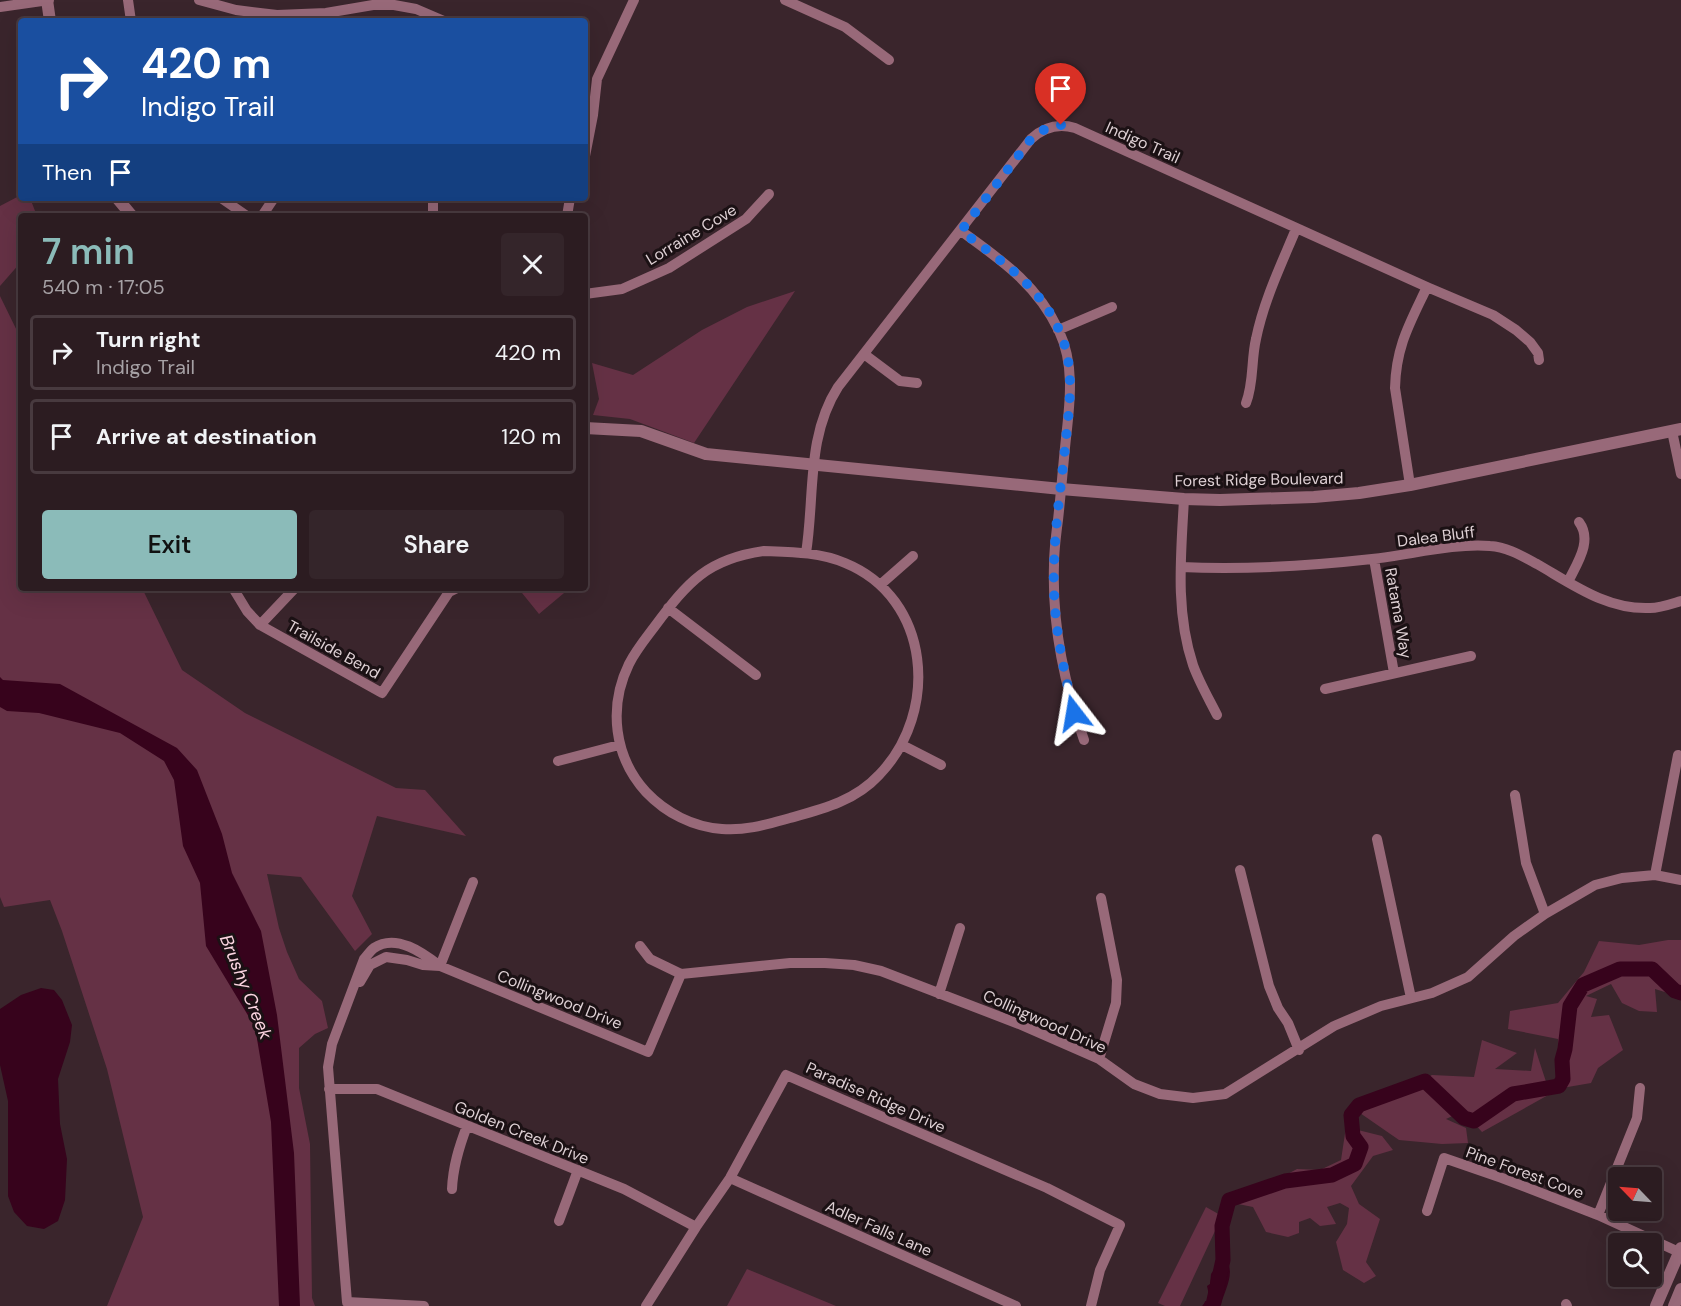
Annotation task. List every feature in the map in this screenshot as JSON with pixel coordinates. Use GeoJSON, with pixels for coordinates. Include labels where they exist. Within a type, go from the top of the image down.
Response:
{"type":"FeatureCollection","features":[{"type":"Feature","properties":{"kind":"street"},"geometry":{"type":"LineString","coordinates":[[0,7],[48,0],[50,18]]}},
{"type":"Feature","properties":{"kind":"street"},"geometry":{"type":"LineString","coordinates":[[128,0],[131,18]]}},
{"type":"Feature","properties":{"kind":"street"},"geometry":{"type":"LineString","coordinates":[[199,0],[236,10],[277,15],[326,13],[373,4],[394,5],[416,9],[437,18]]}},
{"type":"Feature","properties":{"kind":"street"},"geometry":{"type":"LineString","coordinates":[[588,138],[597,80],[634,0]]}},
{"type":"Feature","properties":{"kind":"street"},"geometry":{"type":"LineString","coordinates":[[785,0],[845,27],[889,60]]}},
{"type":"Feature","properties":{"kind":"street","name":"Indigo Trail"},"geometry":{"type":"LineString","coordinates":[[806,553],[818,433],[827,406],[838,387],[1031,139],[1045,129],[1061,125],[1076,128],[1487,313],[1516,330],[1534,347],[1539,360]]}},
{"type":"Feature","properties":{"kind":"street","name":"Lorraine Cove"},"geometry":{"type":"LineString","coordinates":[[588,294],[622,290],[669,268],[746,219],[769,194]]}},
{"type":"Feature","properties":{"kind":"street"},"geometry":{"type":"LineString","coordinates":[[120,201],[130,213]]}},
{"type":"Feature","properties":{"kind":"street"},"geometry":{"type":"LineString","coordinates":[[225,201],[242,213]]}},
{"type":"Feature","properties":{"kind":"street"},"geometry":{"type":"LineString","coordinates":[[1246,403],[1251,388],[1255,342],[1260,320],[1296,229]]}},
{"type":"Feature","properties":{"kind":"street"},"geometry":{"type":"LineString","coordinates":[[961,231],[1014,270],[1025,281],[1059,330],[1066,351],[1070,394],[1054,563],[1055,623],[1074,713],[1084,740]]}},
{"type":"Feature","properties":{"kind":"street"},"geometry":{"type":"LineString","coordinates":[[1410,485],[1395,374],[1400,347],[1427,287]]}},
{"type":"Feature","properties":{"kind":"street"},"geometry":{"type":"LineString","coordinates":[[1059,330],[1112,307]]}},
{"type":"Feature","properties":{"kind":"street"},"geometry":{"type":"LineString","coordinates":[[864,354],[900,381],[917,383]]}},
{"type":"Feature","properties":{"kind":"street","name":"Forest Ridge Boulevard"},"geometry":{"type":"LineString","coordinates":[[588,428],[641,431],[706,454],[1184,499],[1314,497],[1359,493],[1410,485],[1676,430]]}},
{"type":"Feature","properties":{"kind":"street"},"geometry":{"type":"LineString","coordinates":[[1676,430],[1681,474]]}},
{"type":"Feature","properties":{"kind":"street"},"geometry":{"type":"LineString","coordinates":[[1184,499],[1181,603],[1188,645],[1202,686],[1217,715]]}},
{"type":"Feature","properties":{"kind":"street"},"geometry":{"type":"LineString","coordinates":[[1568,582],[1585,544],[1586,534],[1579,522]]}},
{"type":"Feature","properties":{"kind":"street","name":"Dalea Bluff"},"geometry":{"type":"LineString","coordinates":[[1181,567],[1231,569],[1374,559],[1470,545],[1492,546],[1517,553],[1591,595],[1610,603],[1650,608],[1681,601]]}},
{"type":"Feature","properties":{"kind":"street"},"geometry":{"type":"LineString","coordinates":[[764,551],[806,553],[844,562],[880,585],[891,596],[906,619],[911,632],[918,674],[916,703],[908,731],[896,755],[879,775],[858,792],[826,808],[753,828],[724,829],[682,819],[652,798],[634,777],[619,745],[616,721],[624,676],[636,651],[682,591],[697,576],[722,562],[743,555],[764,551]]}},
{"type":"Feature","properties":{"kind":"street"},"geometry":{"type":"LineString","coordinates":[[880,585],[913,556]]}},
{"type":"Feature","properties":{"kind":"street","name":"Ratama Way"},"geometry":{"type":"LineString","coordinates":[[1374,559],[1394,673]]}},
{"type":"Feature","properties":{"kind":"street","name":"Trailside Bend"},"geometry":{"type":"LineString","coordinates":[[235,591],[247,611],[260,625],[382,693],[451,591]]}},
{"type":"Feature","properties":{"kind":"street"},"geometry":{"type":"LineString","coordinates":[[260,625],[292,591]]}},
{"type":"Feature","properties":{"kind":"street"},"geometry":{"type":"LineString","coordinates":[[669,608],[756,675]]}},
{"type":"Feature","properties":{"kind":"street"},"geometry":{"type":"LineString","coordinates":[[1324,689],[1471,656]]}},
{"type":"Feature","properties":{"kind":"street"},"geometry":{"type":"LineString","coordinates":[[558,761],[619,745]]}},
{"type":"Feature","properties":{"kind":"street"},"geometry":{"type":"LineString","coordinates":[[902,745],[941,765]]}},
{"type":"Feature","properties":{"kind":"street"},"geometry":{"type":"LineString","coordinates":[[1655,875],[1678,755]]}},
{"type":"Feature","properties":{"kind":"street"},"geometry":{"type":"LineString","coordinates":[[1515,795],[1526,863],[1545,914]]}},
{"type":"Feature","properties":{"kind":"street"},"geometry":{"type":"LineString","coordinates":[[1377,839],[1411,998]]}},
{"type":"Feature","properties":{"kind":"street"},"geometry":{"type":"LineString","coordinates":[[1240,870],[1269,986],[1299,1050]]}},
{"type":"Feature","properties":{"kind":"street","name":"Collingwood Drive"},"geometry":{"type":"LineString","coordinates":[[424,1306],[347,1302],[328,1067],[332,1044],[349,1001],[370,965],[386,957],[423,965],[440,966],[648,1052],[681,974],[790,963],[854,965],[881,971],[1020,1024],[1099,1059],[1134,1084],[1160,1094],[1193,1098],[1226,1094],[1334,1026],[1381,1006],[1432,993],[1467,977],[1514,936],[1545,914],[1595,885],[1622,878],[1655,875],[1681,880]]}},
{"type":"Feature","properties":{"kind":"street"},"geometry":{"type":"LineString","coordinates":[[440,966],[473,882]]}},
{"type":"Feature","properties":{"kind":"street"},"geometry":{"type":"LineString","coordinates":[[1099,1059],[1116,1003],[1117,980],[1101,898]]}},
{"type":"Feature","properties":{"kind":"street"},"geometry":{"type":"LineString","coordinates":[[939,994],[960,927]]}},
{"type":"Feature","properties":{"kind":"street"},"geometry":{"type":"LineString","coordinates":[[640,946],[650,959],[681,974]]}},
{"type":"Feature","properties":{"kind":"street","name":"Paradise Ridge Drive"},"geometry":{"type":"LineString","coordinates":[[646,1306],[730,1178],[786,1075],[1047,1188],[1120,1225],[1100,1270],[1091,1306]]}},
{"type":"Feature","properties":{"kind":"street"},"geometry":{"type":"LineString","coordinates":[[1598,1215],[1637,1118],[1640,1088]]}},
{"type":"Feature","properties":{"kind":"street","name":"Golden Creek Drive"},"geometry":{"type":"LineString","coordinates":[[329,1089],[377,1089],[624,1189],[696,1227]]}},
{"type":"Feature","properties":{"kind":"street"},"geometry":{"type":"LineString","coordinates":[[452,1189],[453,1171],[467,1126]]}},
{"type":"Feature","properties":{"kind":"street","name":"Pine Forest Cove"},"geometry":{"type":"LineString","coordinates":[[1427,1211],[1444,1158],[1512,1181],[1680,1251]]}},
{"type":"Feature","properties":{"kind":"street"},"geometry":{"type":"LineString","coordinates":[[559,1221],[578,1170]]}},
{"type":"Feature","properties":{"kind":"street","name":"Adler Falls Lane"},"geometry":{"type":"LineString","coordinates":[[730,1178],[1016,1306]]}},
{"type":"Feature","properties":{"kind":"street"},"geometry":{"type":"LineString","coordinates":[[1656,1306],[1680,1251]]}},
{"type":"Feature","properties":{"kind":"street"},"geometry":{"type":"LineString","coordinates":[[1674,1306],[1681,1289]]}},
{"type":"Feature","properties":{"kind":"shaded area"},"geometry":{"type":"Polygon","coordinates":[[[18,197],[18,201],[31,201],[36,213],[18,213],[18,265],[0,286],[0,206],[18,197]]]}},
{"type":"Feature","properties":{"kind":"shaded area"},"geometry":{"type":"Polygon","coordinates":[[[795,291],[694,443],[630,419],[593,415],[599,399],[592,363],[633,375],[702,330],[747,307],[795,291]]]}},
{"type":"Feature","properties":{"kind":"shaded area"},"geometry":{"type":"Polygon","coordinates":[[[0,296],[18,333],[18,591],[143,591],[182,670],[245,713],[396,788],[425,790],[466,836],[377,816],[352,896],[372,934],[355,951],[301,877],[267,874],[287,952],[299,979],[322,1001],[328,1028],[315,1034],[299,1048],[299,1088],[310,1144],[312,1298],[315,1306],[107,1306],[143,1217],[107,1069],[50,900],[4,907],[0,897],[0,296]]]}},
{"type":"Feature","properties":{"kind":"shaded area"},"geometry":{"type":"Polygon","coordinates":[[[520,591],[566,591],[539,614],[520,591]]]}},
{"type":"Feature","properties":{"kind":"shaded area"},"geometry":{"type":"Polygon","coordinates":[[[1681,940],[1681,997],[1655,989],[1657,1012],[1639,1011],[1622,1003],[1611,984],[1586,996],[1597,999],[1591,1017],[1609,1015],[1623,1050],[1598,1068],[1591,1083],[1562,1088],[1558,1039],[1508,1029],[1510,1011],[1558,1003],[1584,972],[1599,941],[1639,945],[1681,940]]]}},
{"type":"Feature","properties":{"kind":"shaded area"},"geometry":{"type":"Polygon","coordinates":[[[1482,1040],[1517,1053],[1495,1069],[1531,1071],[1535,1048],[1550,1094],[1482,1132],[1463,1111],[1446,1119],[1466,1128],[1468,1143],[1442,1144],[1399,1140],[1360,1113],[1432,1075],[1474,1077],[1482,1040]]]}},
{"type":"Feature","properties":{"kind":"shaded area"},"geometry":{"type":"Polygon","coordinates":[[[1346,1127],[1382,1136],[1393,1150],[1373,1156],[1351,1186],[1359,1204],[1380,1219],[1366,1262],[1376,1276],[1364,1283],[1343,1270],[1336,1242],[1347,1224],[1349,1208],[1340,1203],[1327,1207],[1336,1224],[1320,1226],[1310,1218],[1299,1222],[1299,1233],[1288,1237],[1266,1232],[1253,1207],[1233,1203],[1297,1169],[1320,1170],[1341,1160],[1346,1127]]]}},
{"type":"Feature","properties":{"kind":"shaded area"},"geometry":{"type":"Polygon","coordinates":[[[1206,1207],[1222,1216],[1180,1306],[1165,1306],[1158,1303],[1206,1207]]]}},
{"type":"Feature","properties":{"kind":"shaded area"},"geometry":{"type":"Polygon","coordinates":[[[747,1269],[836,1306],[727,1306],[747,1269]]]}},
{"type":"Feature","properties":{"kind":"water","name":"Brushy Creek"},"geometry":{"type":"Polygon","coordinates":[[[0,677],[3,680],[60,684],[177,748],[197,770],[222,834],[232,873],[261,931],[277,1015],[294,1153],[300,1306],[279,1306],[271,1122],[255,1027],[206,946],[200,883],[183,846],[174,780],[164,761],[120,733],[39,713],[7,711],[0,707],[0,677]]]}},
{"type":"Feature","properties":{"kind":"water"},"geometry":{"type":"Polygon","coordinates":[[[41,988],[54,990],[62,1000],[72,1025],[70,1042],[58,1079],[60,1124],[67,1159],[65,1200],[58,1221],[44,1229],[27,1226],[14,1212],[8,1196],[8,1101],[0,1065],[0,1009],[21,995],[41,988]]]}},
{"type":"Feature","properties":{"kind":"water"},"geometry":{"type":"Polygon","coordinates":[[[1226,1260],[1230,1276],[1221,1305],[1202,1306],[1208,1299],[1207,1286],[1210,1284],[1211,1274],[1220,1261],[1226,1260]]]}},
{"type":"Feature","properties":{"kind":"waterway"},"geometry":{"type":"LineString","coordinates":[[1211,1306],[1223,1260],[1222,1226],[1229,1200],[1285,1181],[1332,1175],[1355,1164],[1361,1147],[1353,1136],[1351,1115],[1359,1105],[1425,1081],[1464,1118],[1474,1121],[1513,1094],[1559,1086],[1563,1079],[1562,1060],[1570,1006],[1583,985],[1620,969],[1652,969],[1675,991],[1681,993]]}},
{"type":"Feature","properties":{"kind":"route"},"geometry":{"type":"LineString","coordinates":[[1061,125],[1045,129],[1031,139],[961,231],[1014,270],[1035,292],[1052,317],[1066,351],[1070,394],[1053,593],[1060,653],[1074,713]]}}]}
